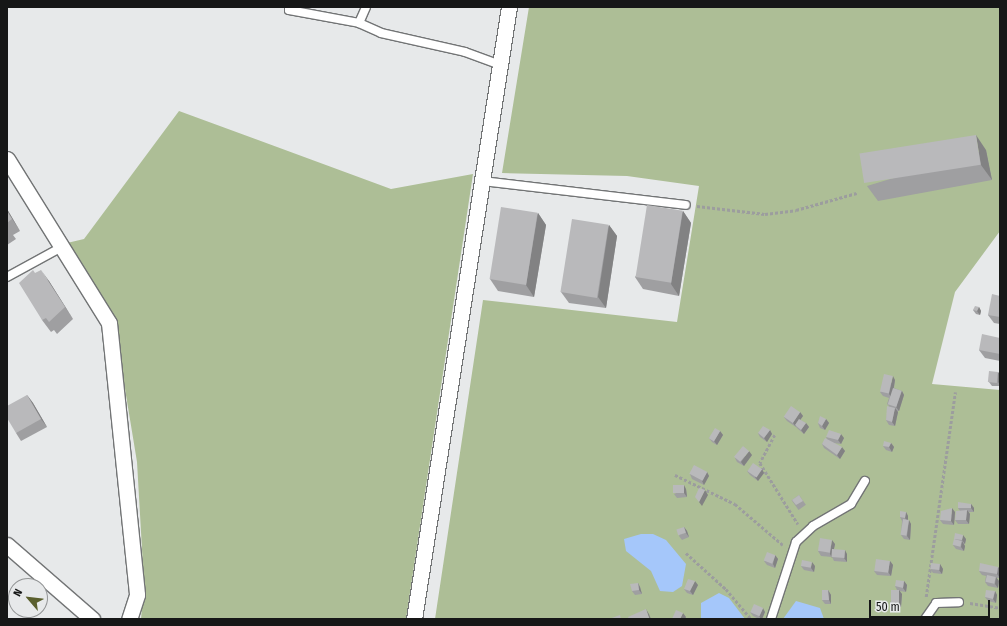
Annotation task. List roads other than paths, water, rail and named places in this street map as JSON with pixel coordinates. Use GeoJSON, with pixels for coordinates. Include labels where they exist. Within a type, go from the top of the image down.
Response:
{"type":"FeatureCollection","features":[{"type":"Feature","properties":{"kind":"street"},"geometry":{"type":"LineString","coordinates":[[414,619],[509,7]]}},
{"type":"Feature","properties":{"kind":"street"},"geometry":{"type":"LineString","coordinates":[[7,159],[109,323],[137,595],[129,619]]}},
{"type":"Feature","properties":{"kind":"street"},"geometry":{"type":"LineString","coordinates":[[7,545],[92,619]]}},
{"type":"Feature","properties":{"kind":"lane"},"geometry":{"type":"LineString","coordinates":[[289,7],[289,10],[360,23],[381,33],[466,52],[500,64]]}},
{"type":"Feature","properties":{"kind":"lane"},"geometry":{"type":"LineString","coordinates":[[360,23],[366,7]]}},
{"type":"Feature","properties":{"kind":"lane"},"geometry":{"type":"LineString","coordinates":[[482,181],[686,205]]}},
{"type":"Feature","properties":{"kind":"lane"},"geometry":{"type":"LineString","coordinates":[[7,277],[62,247]]}},
{"type":"Feature","properties":{"kind":"lane"},"geometry":{"type":"LineString","coordinates":[[771,619],[799,539],[851,504],[865,481]]}},
{"type":"Feature","properties":{"kind":"lane"},"geometry":{"type":"LineString","coordinates":[[925,619],[929,608],[946,600],[959,602]]}},
{"type":"Feature","properties":{"kind":"water"},"geometry":{"type":"Polygon","coordinates":[[[641,534],[653,534],[666,540],[686,564],[682,586],[673,592],[660,591],[651,571],[626,551],[624,539],[641,534]]]}},
{"type":"Feature","properties":{"kind":"water"},"geometry":{"type":"Polygon","coordinates":[[[719,593],[729,598],[745,619],[701,619],[701,603],[719,593]]]}},
{"type":"Feature","properties":{"kind":"water"},"geometry":{"type":"Polygon","coordinates":[[[796,601],[820,608],[824,619],[783,619],[796,601]]]}}]}
